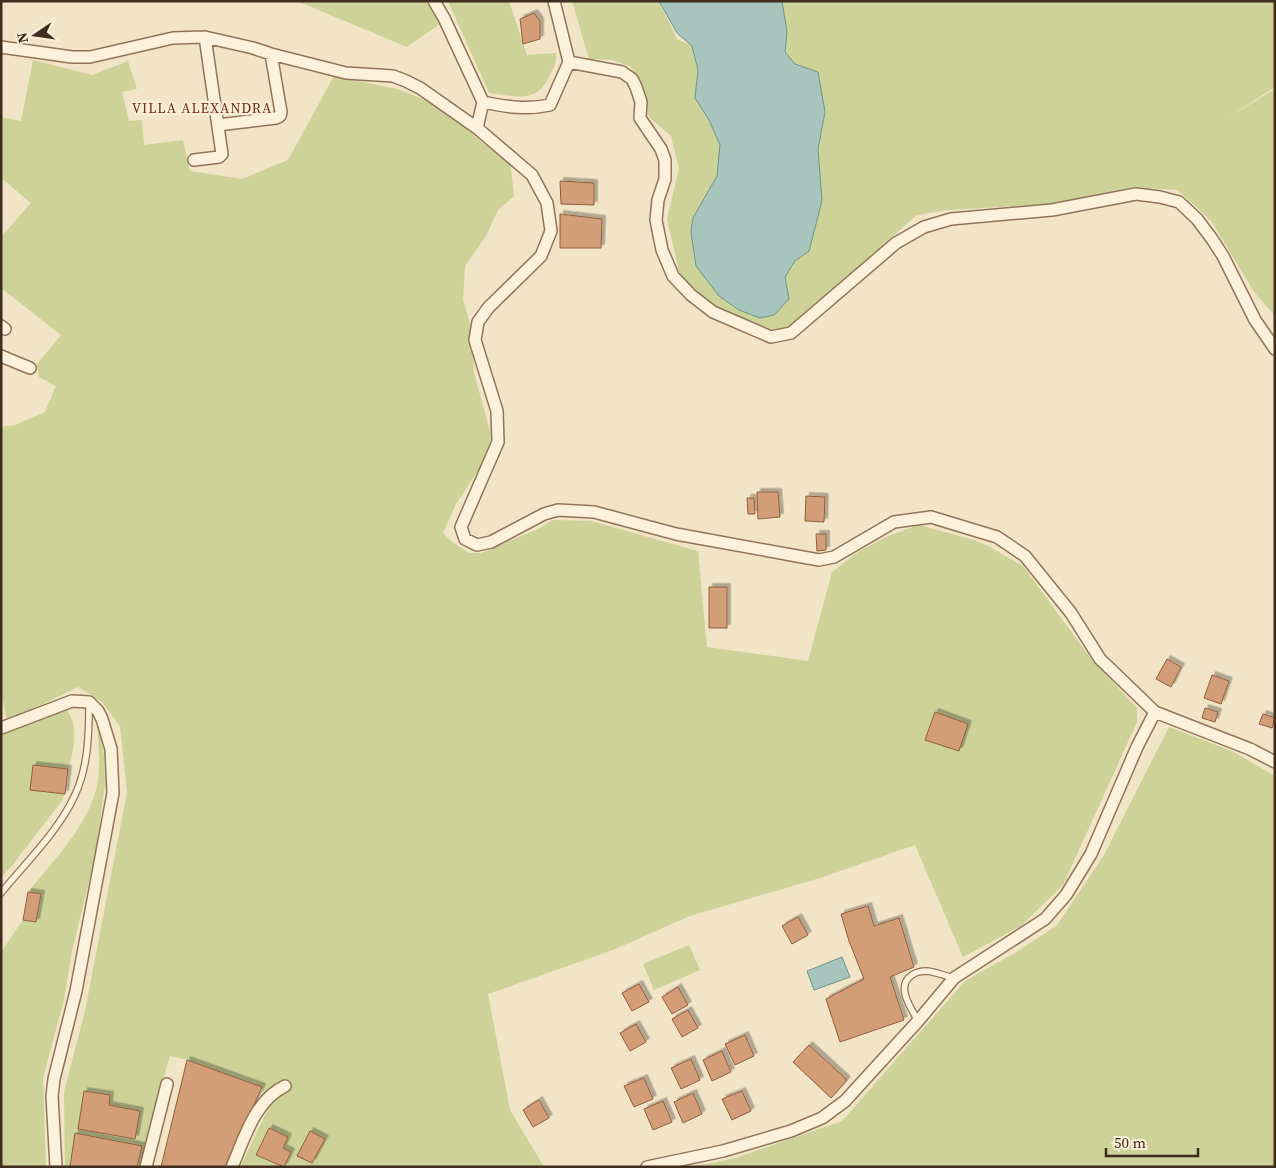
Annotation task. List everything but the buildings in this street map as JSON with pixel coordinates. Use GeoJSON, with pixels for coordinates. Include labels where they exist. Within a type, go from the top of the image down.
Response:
{"type":"FeatureCollection","features":[{"type":"Feature","properties":{"kind":"street"},"geometry":{"type":"LineString","coordinates":[[434,1],[444,18],[483,102],[477,128]]}},
{"type":"Feature","properties":{"kind":"street"},"geometry":{"type":"LineString","coordinates":[[483,102],[503,106],[535,108],[550,105],[569,62],[554,1]]}},
{"type":"Feature","properties":{"kind":"street"},"geometry":{"type":"LineString","coordinates":[[194,160],[221,156],[222,154],[205,37]]}},
{"type":"Feature","properties":{"kind":"street"},"geometry":{"type":"LineString","coordinates":[[1,47],[72,57],[90,57],[173,38],[205,37],[346,73],[392,76],[406,80],[420,88],[477,128],[532,175],[547,203],[551,231],[541,256],[488,308],[478,322],[475,340],[497,411],[498,442],[461,527],[465,539],[477,545],[491,542],[544,514],[558,510],[594,512],[676,534],[819,560],[834,557],[894,522],[931,517],[997,537],[1025,556],[1071,613],[1100,659],[1155,712],[1250,748],[1275,762]]}},
{"type":"Feature","properties":{"kind":"street"},"geometry":{"type":"LineString","coordinates":[[218,125],[280,116],[281,112],[271,54]]}},
{"type":"Feature","properties":{"kind":"street"},"geometry":{"type":"LineString","coordinates":[[569,62],[622,72],[632,79],[640,102],[640,118],[661,149],[665,160],[665,179],[658,200],[656,220],[662,250],[673,276],[691,295],[714,312],[754,331],[771,337],[791,333],[896,243],[924,227],[952,219],[1052,210],[1136,194],[1179,202],[1197,220],[1212,238],[1223,256],[1255,320],[1275,349]]}},
{"type":"Feature","properties":{"kind":"street"},"geometry":{"type":"LineString","coordinates":[[1,356],[30,368]]}},
{"type":"Feature","properties":{"kind":"street"},"geometry":{"type":"LineString","coordinates":[[1,728],[72,701],[89,702],[98,710],[108,734],[111,749],[113,793],[76,992],[54,1079],[52,1096],[56,1167]]}},
{"type":"Feature","properties":{"kind":"street"},"geometry":{"type":"LineString","coordinates":[[647,1167],[723,1151],[791,1132],[822,1118],[846,1101],[954,978],[1045,919],[1066,895],[1091,854],[1137,747],[1155,712]]}},
{"type":"Feature","properties":{"kind":"street"},"geometry":{"type":"LineString","coordinates":[[146,1167],[167,1084]]}},
{"type":"Feature","properties":{"kind":"street"},"geometry":{"type":"LineString","coordinates":[[232,1167],[261,1106],[276,1090],[284,1086]]}},
{"type":"Feature","properties":{"kind":"lane"},"geometry":{"type":"LineString","coordinates":[[1,893],[52,833],[75,794],[86,758],[89,702]]}},
{"type":"Feature","properties":{"kind":"lane"},"geometry":{"type":"LineString","coordinates":[[918,1021],[905,994],[904,985],[909,977],[917,972],[926,971],[954,978]]}},
{"type":"Feature","properties":{"kind":"green space"},"geometry":{"type":"Polygon","coordinates":[[[297,1],[425,1],[441,23],[407,47],[297,1]]]}},
{"type":"Feature","properties":{"kind":"green space"},"geometry":{"type":"Polygon","coordinates":[[[448,1],[509,1],[527,55],[556,53],[555,64],[545,85],[532,95],[525,96],[517,97],[489,93],[448,1]]]}},
{"type":"Feature","properties":{"kind":"green space"},"geometry":{"type":"Polygon","coordinates":[[[572,1],[659,1],[677,39],[692,46],[698,70],[695,98],[709,120],[720,145],[720,180],[694,250],[696,266],[774,315],[779,306],[783,282],[789,269],[809,251],[820,174],[818,153],[825,112],[795,64],[785,52],[787,32],[782,1],[1275,1],[1275,87],[1227,118],[1275,89],[1275,316],[1254,292],[1212,222],[1178,190],[1132,187],[1053,204],[947,210],[917,215],[789,327],[775,330],[713,306],[690,287],[679,271],[667,219],[679,169],[671,136],[649,117],[643,86],[630,66],[612,60],[589,59],[572,1]]]}},
{"type":"Feature","properties":{"kind":"green space"},"geometry":{"type":"Polygon","coordinates":[[[33,60],[92,75],[128,61],[137,89],[122,92],[129,121],[142,120],[144,145],[183,140],[190,171],[242,179],[288,160],[334,76],[397,89],[441,106],[484,144],[510,160],[514,196],[498,210],[486,236],[465,266],[463,300],[472,331],[474,373],[490,431],[491,451],[456,504],[443,533],[469,553],[481,553],[540,528],[552,520],[591,521],[698,551],[707,647],[808,661],[832,572],[858,552],[888,536],[919,525],[974,540],[1023,566],[1092,660],[1137,708],[1137,722],[1063,885],[1021,926],[963,957],[915,845],[820,878],[690,916],[613,950],[488,994],[510,1110],[544,1167],[240,1167],[268,1109],[262,1088],[187,1060],[170,1056],[150,1123],[140,1167],[65,1167],[64,1092],[85,1011],[127,792],[120,726],[102,702],[78,687],[7,721],[1,691],[1,427],[15,425],[45,412],[56,386],[39,377],[37,364],[61,335],[1,288],[1,237],[31,203],[1,178],[1,117],[21,121],[33,60]]]}},
{"type":"Feature","properties":{"kind":"green space"},"geometry":{"type":"Polygon","coordinates":[[[64,707],[69,713],[74,728],[74,745],[68,769],[33,765],[30,789],[65,794],[61,802],[11,867],[1,877],[1,731],[64,707]]]}},
{"type":"Feature","properties":{"kind":"green space"},"geometry":{"type":"Polygon","coordinates":[[[97,722],[100,726],[105,783],[96,853],[72,951],[64,1000],[43,1078],[46,1167],[1,1167],[1,952],[23,920],[36,922],[41,895],[28,892],[68,843],[92,802],[97,787],[99,771],[97,722]]]}},
{"type":"Feature","properties":{"kind":"green space"},"geometry":{"type":"Polygon","coordinates":[[[1169,727],[1232,751],[1275,776],[1275,1167],[693,1167],[735,1158],[842,1121],[965,981],[1020,950],[1057,925],[1104,855],[1169,727]]]}},
{"type":"Feature","properties":{"kind":"green space"},"geometry":{"type":"Polygon","coordinates":[[[689,945],[700,970],[654,990],[643,964],[689,945]]]}},
{"type":"Feature","properties":{"kind":"water"},"geometry":{"type":"Polygon","coordinates":[[[659,1],[782,1],[787,32],[785,52],[795,64],[818,72],[825,112],[818,149],[822,201],[809,251],[795,261],[785,277],[789,299],[774,315],[760,318],[739,310],[719,296],[696,266],[691,232],[693,218],[717,176],[720,145],[709,120],[695,98],[698,70],[692,46],[677,33],[659,1]]]}},
{"type":"Feature","properties":{"kind":"water"},"geometry":{"type":"Polygon","coordinates":[[[842,957],[850,977],[814,990],[807,971],[842,957]]]}},
{"type":"Feature","properties":{"kind":"district","name":"VILLA ALEXANDRA"},"geometry":{"type":"Point","coordinates":[202,108]}}]}
